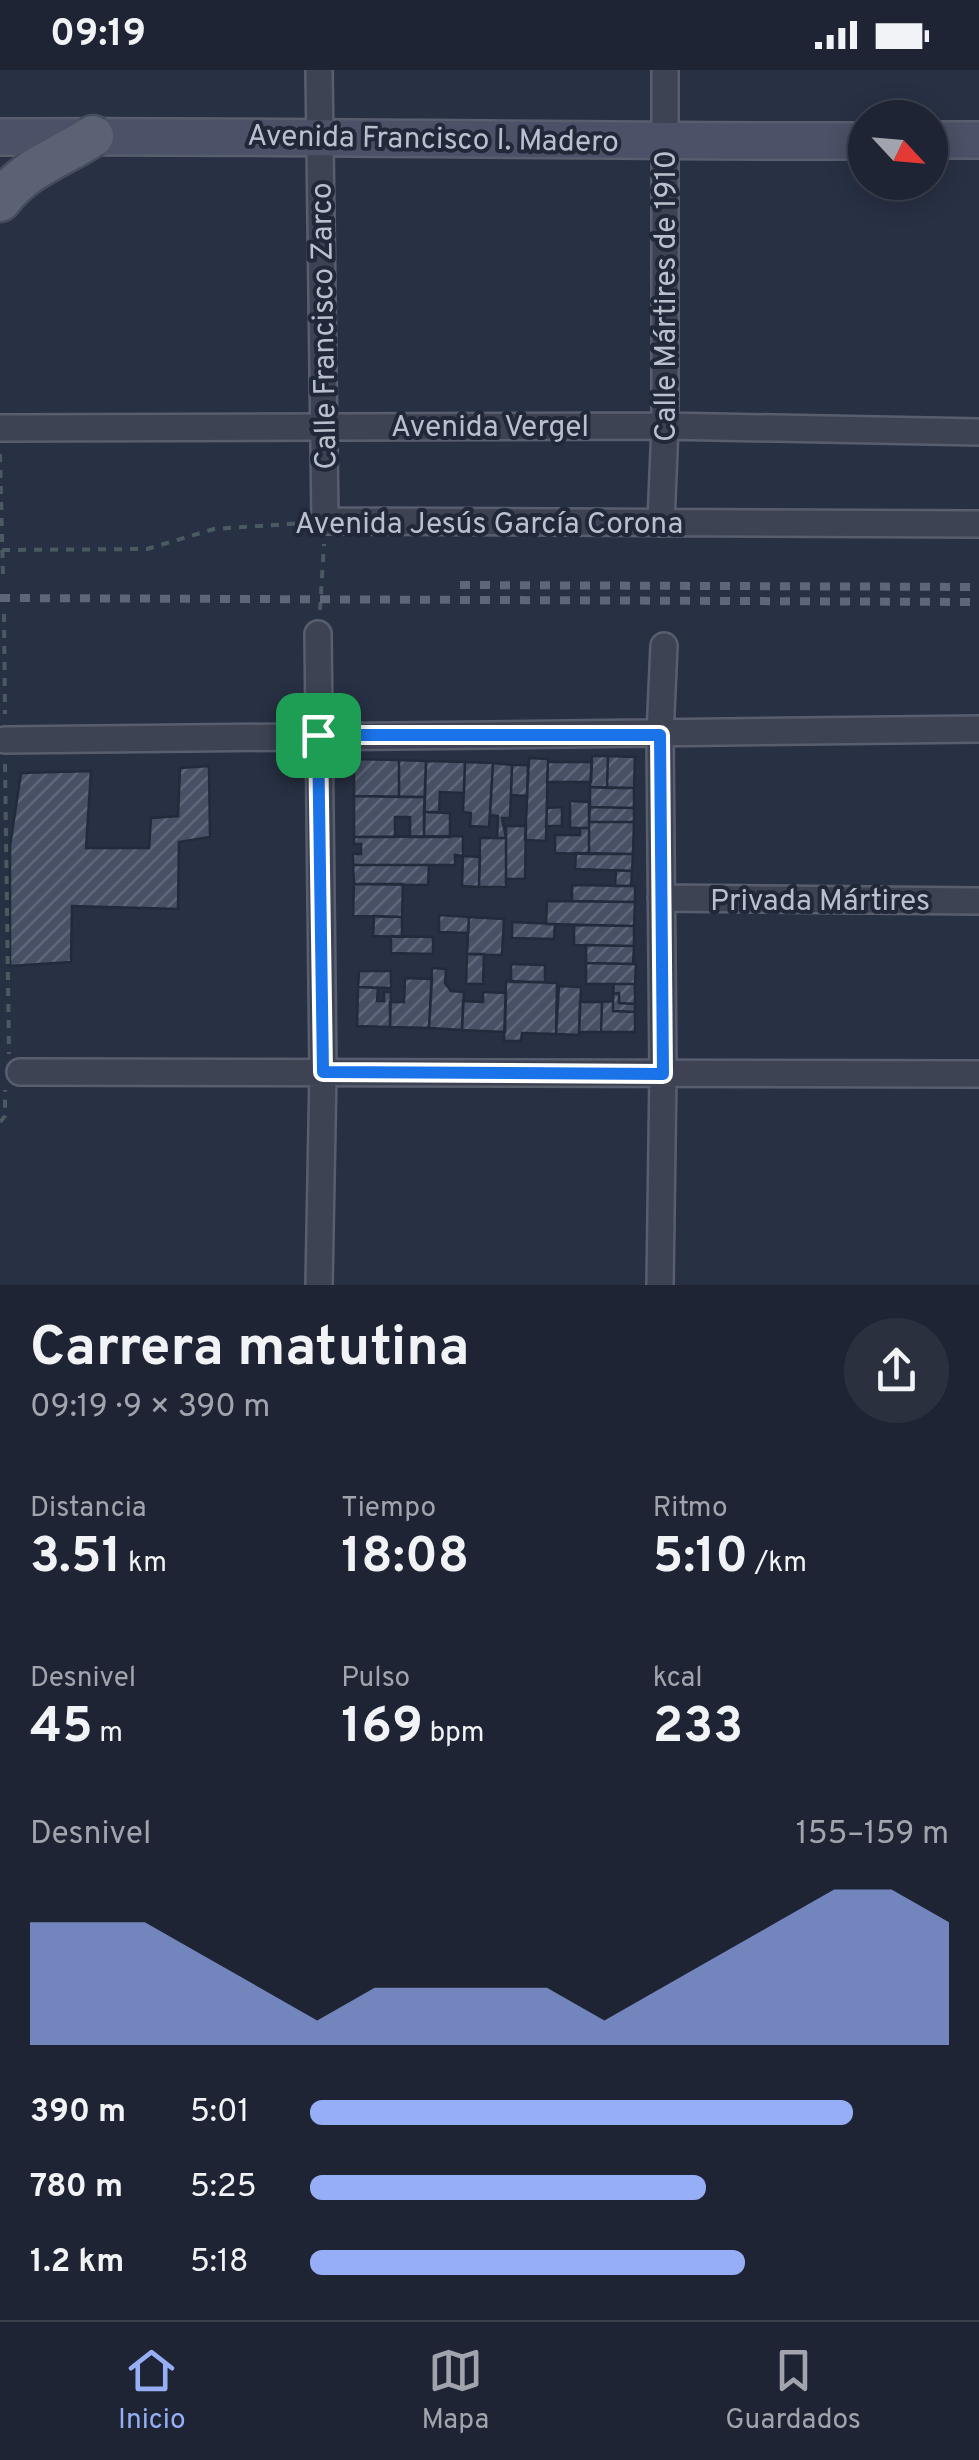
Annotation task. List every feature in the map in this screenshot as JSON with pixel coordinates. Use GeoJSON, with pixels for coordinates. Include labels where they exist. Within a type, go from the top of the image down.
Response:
{"type":"FeatureCollection","features":[{"type":"Feature","properties":{"kind":"main road"},"geometry":{"type":"LineString","coordinates":[[0,201],[35,167],[66,154],[93,136]]}},
{"type":"Feature","properties":{"kind":"main road","name":"Avenida Francisco I. Madero"},"geometry":{"type":"LineString","coordinates":[[0,137],[848,141]]}},
{"type":"Feature","properties":{"kind":"main road"},"geometry":{"type":"LineString","coordinates":[[948,140],[979,140]]}},
{"type":"Feature","properties":{"kind":"street","name":"Calle Francisco Zarco"},"geometry":{"type":"LineString","coordinates":[[319,70],[325,521]]}},
{"type":"Feature","properties":{"kind":"street","name":"Calle Mártires de 1910"},"geometry":{"type":"LineString","coordinates":[[661,522],[665,70]]}},
{"type":"Feature","properties":{"kind":"street","name":"Avenida Vergel"},"geometry":{"type":"LineString","coordinates":[[0,428],[664,426],[979,432]]}},
{"type":"Feature","properties":{"kind":"street","name":"Avenida Jesús García Corona"},"geometry":{"type":"LineString","coordinates":[[325,521],[979,524]]}},
{"type":"Feature","properties":{"kind":"street"},"geometry":{"type":"LineString","coordinates":[[318,634],[323,1072],[319,1285]]}},
{"type":"Feature","properties":{"kind":"street"},"geometry":{"type":"LineString","coordinates":[[660,1285],[663,1074],[660,735],[664,646]]}},
{"type":"Feature","properties":{"kind":"street"},"geometry":{"type":"LineString","coordinates":[[5,740],[979,729]]}},
{"type":"Feature","properties":{"kind":"street","name":"Privada Mártires"},"geometry":{"type":"LineString","coordinates":[[661,898],[979,901]]}},
{"type":"Feature","properties":{"kind":"street"},"geometry":{"type":"LineString","coordinates":[[20,1072],[979,1074]]}},
{"type":"Feature","properties":{"kind":"path"},"geometry":{"type":"LineString","coordinates":[[0,446],[3,577]]}},
{"type":"Feature","properties":{"kind":"path","name":"Avenida Jesús García Corona"},"geometry":{"type":"LineString","coordinates":[[2,550],[148,549],[214,528],[325,521]]}},
{"type":"Feature","properties":{"kind":"path"},"geometry":{"type":"LineString","coordinates":[[318,634],[325,521]]}},
{"type":"Feature","properties":{"kind":"path"},"geometry":{"type":"LineString","coordinates":[[0,1122],[6,1089],[20,1072],[7,1050],[4,614]]}},
{"type":"Feature","properties":{"kind":"building"},"geometry":{"type":"Polygon","coordinates":[[[592,756],[608,756],[607,788],[590,787],[592,756]]]}},
{"type":"Feature","properties":{"kind":"building"},"geometry":{"type":"Polygon","coordinates":[[[608,756],[635,757],[634,788],[607,788],[608,756]]]}},
{"type":"Feature","properties":{"kind":"building"},"geometry":{"type":"Polygon","coordinates":[[[529,758],[548,759],[546,841],[525,840],[529,758]]]}},
{"type":"Feature","properties":{"kind":"building"},"geometry":{"type":"Polygon","coordinates":[[[354,759],[399,760],[399,797],[354,796],[354,759]]]}},
{"type":"Feature","properties":{"kind":"building"},"geometry":{"type":"Polygon","coordinates":[[[399,760],[426,761],[425,797],[399,797],[399,760]]]}},
{"type":"Feature","properties":{"kind":"building"},"geometry":{"type":"Polygon","coordinates":[[[426,761],[465,762],[464,793],[440,792],[439,812],[424,812],[426,761]]]}},
{"type":"Feature","properties":{"kind":"building"},"geometry":{"type":"Polygon","coordinates":[[[465,762],[493,763],[489,827],[470,826],[471,813],[463,812],[465,762]]]}},
{"type":"Feature","properties":{"kind":"building"},"geometry":{"type":"Polygon","coordinates":[[[548,762],[592,762],[591,782],[547,782],[548,762]]]}},
{"type":"Feature","properties":{"kind":"building"},"geometry":{"type":"Polygon","coordinates":[[[493,763],[512,765],[510,818],[502,818],[506,838],[497,838],[498,816],[490,815],[493,763]]]}},
{"type":"Feature","properties":{"kind":"building"},"geometry":{"type":"Polygon","coordinates":[[[512,765],[528,765],[527,796],[511,795],[512,765]]]}},
{"type":"Feature","properties":{"kind":"building"},"geometry":{"type":"Polygon","coordinates":[[[209,766],[210,837],[179,842],[178,909],[72,906],[71,962],[10,966],[10,846],[21,773],[91,771],[86,848],[149,848],[151,818],[178,816],[180,768],[209,766]]]}},
{"type":"Feature","properties":{"kind":"building"},"geometry":{"type":"Polygon","coordinates":[[[590,787],[634,788],[634,808],[590,807],[590,787]]]}},
{"type":"Feature","properties":{"kind":"building"},"geometry":{"type":"Polygon","coordinates":[[[354,796],[425,797],[424,837],[410,837],[410,817],[395,817],[395,837],[354,837],[354,796]]]}},
{"type":"Feature","properties":{"kind":"building"},"geometry":{"type":"Polygon","coordinates":[[[570,801],[589,802],[589,828],[570,828],[570,801]]]}},
{"type":"Feature","properties":{"kind":"building"},"geometry":{"type":"Polygon","coordinates":[[[562,807],[562,826],[546,826],[547,808],[562,807]]]}},
{"type":"Feature","properties":{"kind":"building"},"geometry":{"type":"Polygon","coordinates":[[[590,807],[634,808],[634,822],[589,822],[590,807]]]}},
{"type":"Feature","properties":{"kind":"building"},"geometry":{"type":"Polygon","coordinates":[[[424,812],[450,813],[450,837],[424,837],[424,812]]]}},
{"type":"Feature","properties":{"kind":"building"},"geometry":{"type":"Polygon","coordinates":[[[589,822],[634,822],[633,854],[589,854],[589,822]]]}},
{"type":"Feature","properties":{"kind":"building"},"geometry":{"type":"Polygon","coordinates":[[[506,826],[526,826],[525,879],[506,879],[506,826]]]}},
{"type":"Feature","properties":{"kind":"building"},"geometry":{"type":"Polygon","coordinates":[[[580,828],[589,828],[589,854],[555,853],[555,835],[580,835],[580,828]]]}},
{"type":"Feature","properties":{"kind":"building"},"geometry":{"type":"Polygon","coordinates":[[[463,836],[463,856],[455,855],[455,865],[353,865],[353,854],[361,854],[361,844],[354,844],[354,837],[463,836]]]}},
{"type":"Feature","properties":{"kind":"building"},"geometry":{"type":"Polygon","coordinates":[[[480,838],[506,838],[506,887],[479,887],[480,838]]]}},
{"type":"Feature","properties":{"kind":"building"},"geometry":{"type":"Polygon","coordinates":[[[576,853],[633,854],[632,871],[575,869],[576,853]]]}},
{"type":"Feature","properties":{"kind":"building"},"geometry":{"type":"Polygon","coordinates":[[[463,856],[480,857],[479,887],[462,886],[463,856]]]}},
{"type":"Feature","properties":{"kind":"building"},"geometry":{"type":"Polygon","coordinates":[[[353,865],[429,865],[428,885],[354,884],[353,865]]]}},
{"type":"Feature","properties":{"kind":"building"},"geometry":{"type":"Polygon","coordinates":[[[616,870],[632,871],[631,886],[615,886],[616,870]]]}},
{"type":"Feature","properties":{"kind":"building"},"geometry":{"type":"Polygon","coordinates":[[[354,884],[403,884],[402,917],[353,916],[354,884]]]}},
{"type":"Feature","properties":{"kind":"building"},"geometry":{"type":"Polygon","coordinates":[[[572,885],[635,886],[635,902],[572,901],[572,885]]]}},
{"type":"Feature","properties":{"kind":"building"},"geometry":{"type":"Polygon","coordinates":[[[547,901],[635,902],[634,926],[546,924],[547,901]]]}},
{"type":"Feature","properties":{"kind":"building"},"geometry":{"type":"Polygon","coordinates":[[[439,915],[469,917],[468,933],[439,932],[439,915]]]}},
{"type":"Feature","properties":{"kind":"building"},"geometry":{"type":"Polygon","coordinates":[[[374,916],[402,917],[402,937],[373,936],[374,916]]]}},
{"type":"Feature","properties":{"kind":"building"},"geometry":{"type":"Polygon","coordinates":[[[469,917],[504,919],[502,955],[467,954],[469,917]]]}},
{"type":"Feature","properties":{"kind":"building"},"geometry":{"type":"Polygon","coordinates":[[[512,922],[555,924],[554,939],[512,938],[512,922]]]}},
{"type":"Feature","properties":{"kind":"building"},"geometry":{"type":"Polygon","coordinates":[[[574,925],[634,926],[634,946],[574,945],[574,925]]]}},
{"type":"Feature","properties":{"kind":"building"},"geometry":{"type":"Polygon","coordinates":[[[391,936],[433,937],[433,954],[391,953],[391,936]]]}},
{"type":"Feature","properties":{"kind":"building"},"geometry":{"type":"Polygon","coordinates":[[[586,945],[634,946],[633,964],[586,963],[586,945]]]}},
{"type":"Feature","properties":{"kind":"building"},"geometry":{"type":"Polygon","coordinates":[[[467,954],[484,954],[483,984],[466,984],[467,954]]]}},
{"type":"Feature","properties":{"kind":"building"},"geometry":{"type":"Polygon","coordinates":[[[586,963],[636,964],[635,984],[586,984],[586,963]]]}},
{"type":"Feature","properties":{"kind":"building"},"geometry":{"type":"Polygon","coordinates":[[[511,964],[545,965],[545,982],[511,982],[511,964]]]}},
{"type":"Feature","properties":{"kind":"building"},"geometry":{"type":"Polygon","coordinates":[[[432,968],[446,969],[445,983],[451,991],[464,992],[462,1030],[429,1028],[432,968]]]}},
{"type":"Feature","properties":{"kind":"building"},"geometry":{"type":"Polygon","coordinates":[[[359,971],[391,971],[391,988],[358,987],[359,971]]]}},
{"type":"Feature","properties":{"kind":"building"},"geometry":{"type":"Polygon","coordinates":[[[405,978],[432,979],[429,1028],[390,1027],[390,1002],[404,1002],[405,978]]]}},
{"type":"Feature","properties":{"kind":"building"},"geometry":{"type":"Polygon","coordinates":[[[506,981],[557,983],[556,1034],[522,1033],[521,1041],[504,1041],[506,981]]]}},
{"type":"Feature","properties":{"kind":"building"},"geometry":{"type":"Polygon","coordinates":[[[614,984],[635,984],[635,1004],[619,1003],[619,993],[613,994],[614,984]]]}},
{"type":"Feature","properties":{"kind":"building"},"geometry":{"type":"Polygon","coordinates":[[[559,986],[581,987],[579,1035],[556,1034],[559,986]]]}},
{"type":"Feature","properties":{"kind":"building"},"geometry":{"type":"Polygon","coordinates":[[[358,987],[378,988],[377,1001],[384,1001],[384,992],[391,992],[390,1027],[357,1026],[358,987]]]}},
{"type":"Feature","properties":{"kind":"building"},"geometry":{"type":"Polygon","coordinates":[[[483,992],[506,993],[505,1032],[462,1030],[463,1001],[483,1002],[483,992]]]}},
{"type":"Feature","properties":{"kind":"building"},"geometry":{"type":"Polygon","coordinates":[[[619,993],[619,1003],[635,1004],[635,1012],[613,1011],[613,994],[619,993]]]}},
{"type":"Feature","properties":{"kind":"building"},"geometry":{"type":"Polygon","coordinates":[[[613,1001],[613,1011],[635,1012],[635,1032],[601,1032],[602,1002],[613,1001]]]}},
{"type":"Feature","properties":{"kind":"building"},"geometry":{"type":"Polygon","coordinates":[[[580,1002],[602,1002],[601,1032],[579,1032],[580,1002]]]}},
{"type":"Feature","properties":{"kind":"railway"},"geometry":{"type":"LineString","coordinates":[[460,585],[979,587]]}},
{"type":"Feature","properties":{"kind":"railway"},"geometry":{"type":"LineString","coordinates":[[0,598],[979,602]]}},
{"type":"Feature","properties":{"kind":"route"},"geometry":{"type":"LineString","coordinates":[[318,735],[660,735],[663,1074],[323,1072],[318,735]]}}]}
